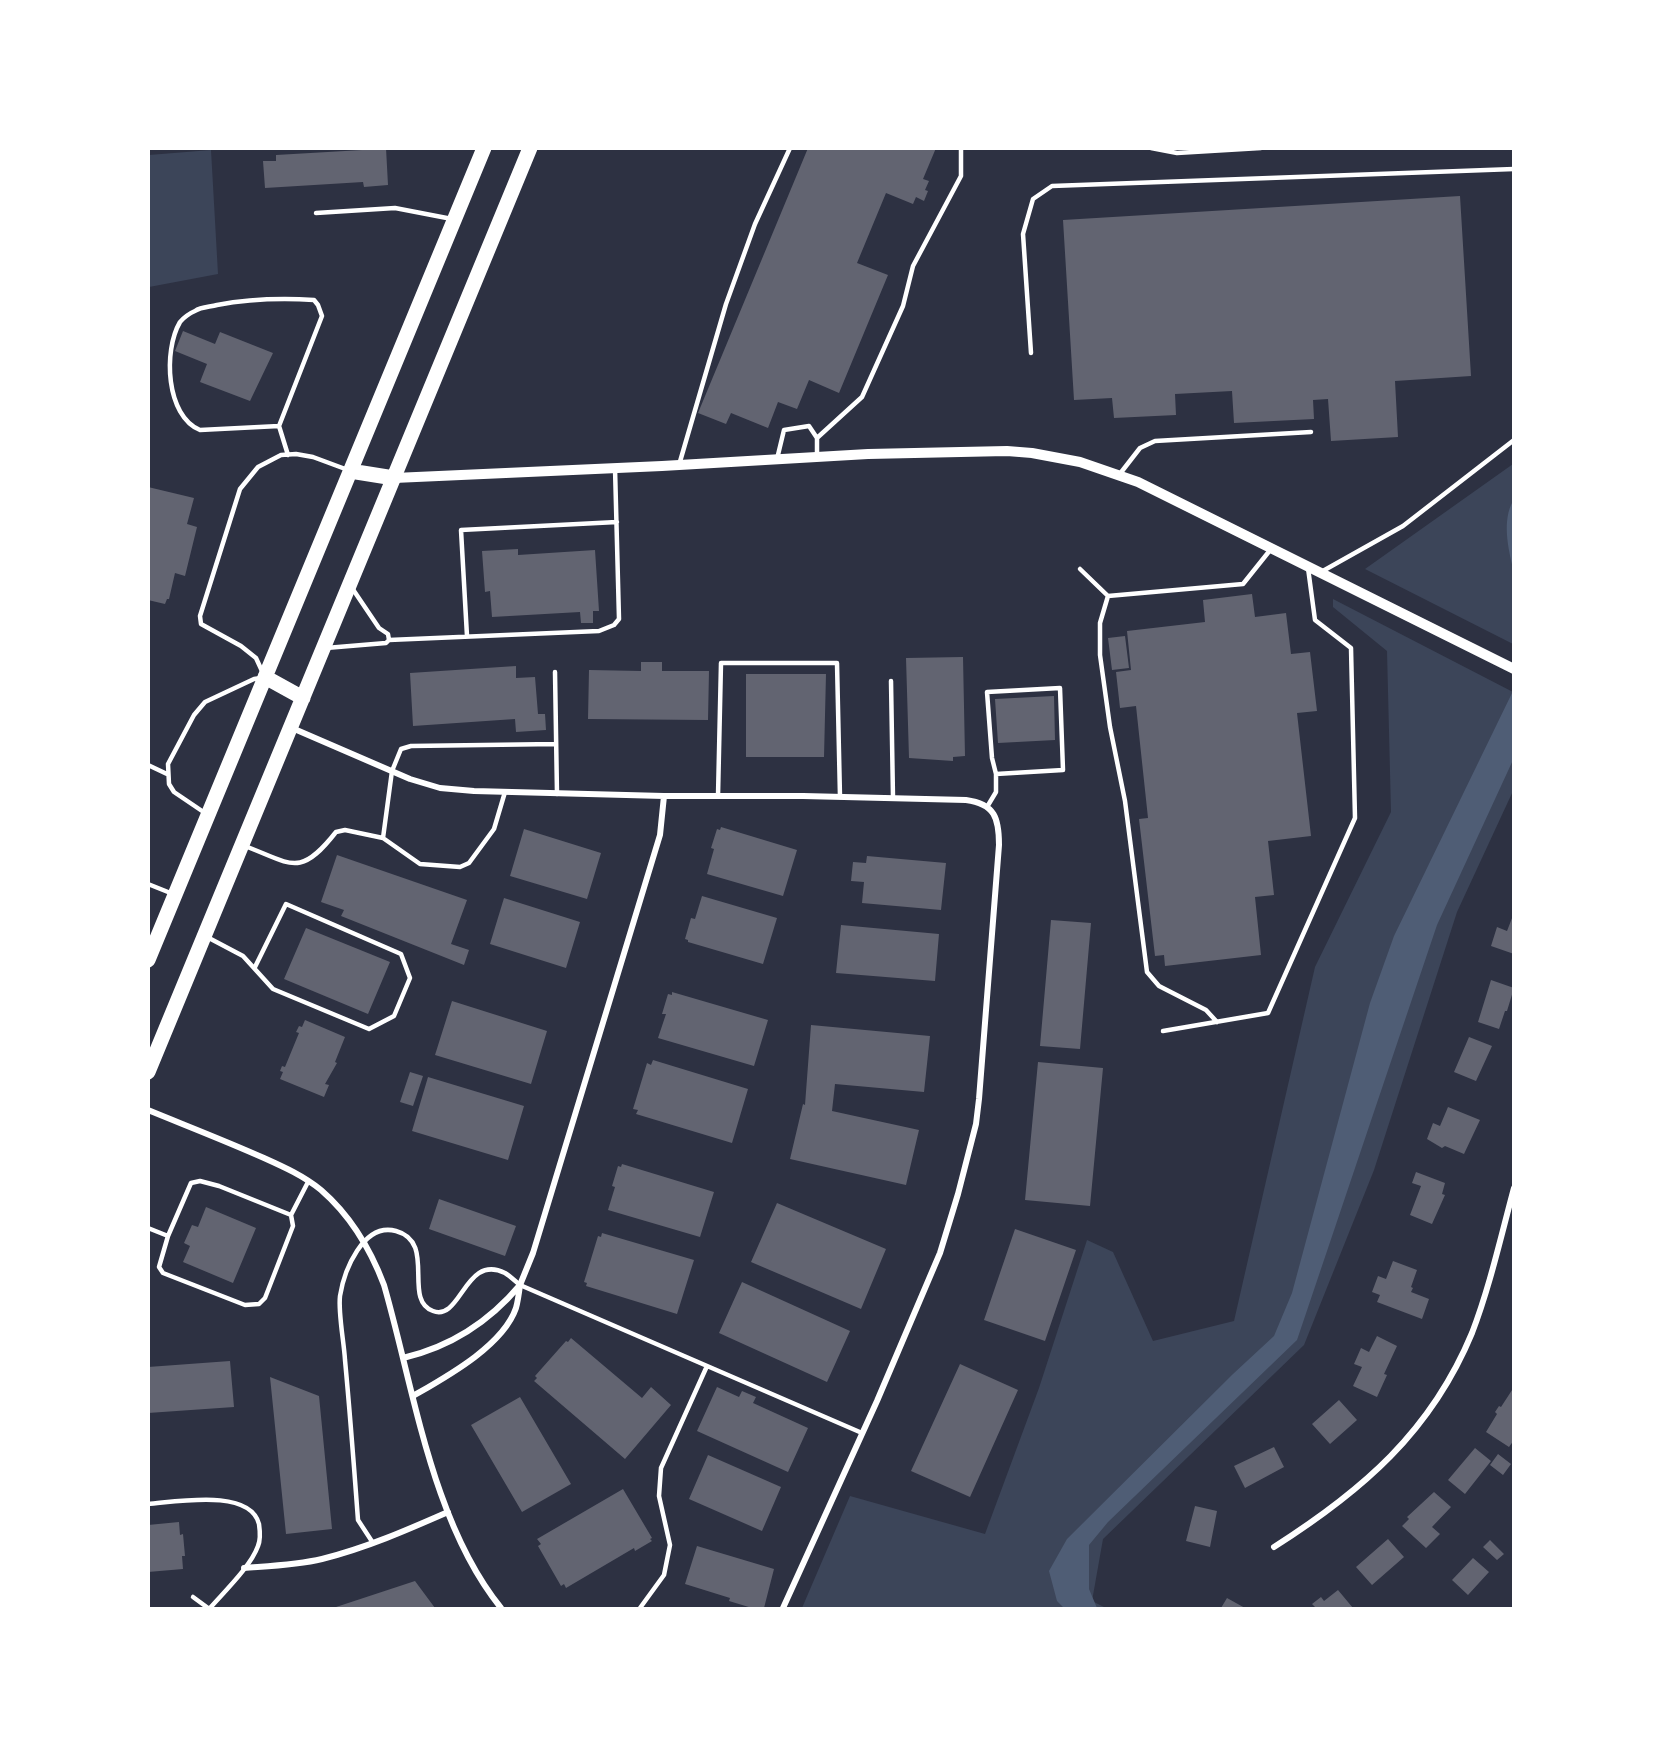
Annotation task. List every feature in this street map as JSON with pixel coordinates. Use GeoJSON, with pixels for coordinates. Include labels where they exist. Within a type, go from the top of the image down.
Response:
{"type":"FeatureCollection","features":[{"type":"Feature","properties":{"kind":"main road"},"geometry":{"type":"LineString","coordinates":[[148,960],[484,148]]}},
{"type":"Feature","properties":{"kind":"main road"},"geometry":{"type":"LineString","coordinates":[[148,1072],[530,148]]}},
{"type":"Feature","properties":{"kind":"main road"},"geometry":{"type":"LineString","coordinates":[[350,471],[394,478]]}},
{"type":"Feature","properties":{"kind":"main road"},"geometry":{"type":"LineString","coordinates":[[265,677],[303,698]]}},
{"type":"Feature","properties":{"kind":"street"},"geometry":{"type":"LineString","coordinates":[[394,478],[918,452],[1032,453],[1080,462],[1170,496],[1514,669]]}},
{"type":"Feature","properties":{"kind":"street"},"geometry":{"type":"LineString","coordinates":[[291,728],[410,779],[440,788],[557,794],[966,800],[977,802],[993,812],[997,821],[999,845],[976,1124],[958,1194],[940,1253],[783,1608]]}},
{"type":"Feature","properties":{"kind":"street"},"geometry":{"type":"LineString","coordinates":[[413,1396],[441,1380],[499,1335],[516,1308],[520,1285],[533,1253],[660,835],[664,796]]}},
{"type":"Feature","properties":{"kind":"street"},"geometry":{"type":"LineString","coordinates":[[148,1110],[247,1150],[296,1173],[320,1189],[341,1210],[364,1240],[384,1285],[441,1496],[467,1556],[501,1608]]}},
{"type":"Feature","properties":{"kind":"street"},"geometry":{"type":"LineString","coordinates":[[1274,1547],[1353,1493],[1380,1469],[1423,1419],[1457,1364],[1472,1332],[1514,1188]]}},
{"type":"Feature","properties":{"kind":"street"},"geometry":{"type":"LineString","coordinates":[[403,1358],[444,1346],[472,1329],[501,1306],[520,1285]]}},
{"type":"Feature","properties":{"kind":"street"},"geometry":{"type":"LineString","coordinates":[[244,1568],[298,1563],[323,1558],[372,1544],[448,1512]]}},
{"type":"Feature","properties":{"kind":"lane"},"geometry":{"type":"LineString","coordinates":[[679,465],[726,304],[756,224],[790,148]]}},
{"type":"Feature","properties":{"kind":"lane"},"geometry":{"type":"LineString","coordinates":[[817,438],[862,397],[903,306],[913,266],[961,176],[961,148]]}},
{"type":"Feature","properties":{"kind":"lane"},"geometry":{"type":"LineString","coordinates":[[1151,148],[1177,153],[1261,148]]}},
{"type":"Feature","properties":{"kind":"lane"},"geometry":{"type":"LineString","coordinates":[[1031,353],[1023,234],[1033,199],[1052,186],[1514,169]]}},
{"type":"Feature","properties":{"kind":"lane"},"geometry":{"type":"LineString","coordinates":[[316,213],[395,208],[454,219]]}},
{"type":"Feature","properties":{"kind":"lane"},"geometry":{"type":"LineString","coordinates":[[279,426],[200,430],[192,427],[178,411],[171,373],[172,347],[181,321],[197,309],[234,302],[284,298],[314,300],[322,316],[279,426],[288,455]]}},
{"type":"Feature","properties":{"kind":"lane"},"geometry":{"type":"LineString","coordinates":[[777,459],[784,430],[809,426],[817,438],[817,457]]}},
{"type":"Feature","properties":{"kind":"lane"},"geometry":{"type":"LineString","coordinates":[[1119,475],[1140,448],[1155,441],[1311,432]]}},
{"type":"Feature","properties":{"kind":"lane"},"geometry":{"type":"LineString","coordinates":[[1321,572],[1403,526],[1514,440]]}},
{"type":"Feature","properties":{"kind":"lane"},"geometry":{"type":"LineString","coordinates":[[208,815],[174,792],[167,774],[168,764],[194,715],[205,702],[254,679],[265,677],[256,658],[241,646],[201,624],[200,616],[240,489],[258,466],[281,455],[313,456],[350,471]]}},
{"type":"Feature","properties":{"kind":"lane"},"geometry":{"type":"LineString","coordinates":[[324,648],[386,643],[389,640],[599,631],[614,625],[619,619],[615,468]]}},
{"type":"Feature","properties":{"kind":"lane"},"geometry":{"type":"LineString","coordinates":[[467,636],[461,530],[617,522]]}},
{"type":"Feature","properties":{"kind":"lane"},"geometry":{"type":"LineString","coordinates":[[1080,569],[1108,596],[1243,584],[1272,548]]}},
{"type":"Feature","properties":{"kind":"lane"},"geometry":{"type":"LineString","coordinates":[[1162,1031],[1268,1013],[1355,818],[1351,648],[1315,620],[1308,566]]}},
{"type":"Feature","properties":{"kind":"lane"},"geometry":{"type":"LineString","coordinates":[[350,584],[379,628],[388,634],[389,640]]}},
{"type":"Feature","properties":{"kind":"lane"},"geometry":{"type":"LineString","coordinates":[[1108,596],[1100,623],[1100,655],[1110,727],[1125,801],[1147,972],[1159,986],[1206,1010],[1217,1022]]}},
{"type":"Feature","properties":{"kind":"lane"},"geometry":{"type":"LineString","coordinates":[[718,796],[721,663],[837,663],[840,797]]}},
{"type":"Feature","properties":{"kind":"lane"},"geometry":{"type":"LineString","coordinates":[[555,672],[557,794]]}},
{"type":"Feature","properties":{"kind":"lane"},"geometry":{"type":"LineString","coordinates":[[891,681],[893,798]]}},
{"type":"Feature","properties":{"kind":"lane"},"geometry":{"type":"LineString","coordinates":[[987,807],[996,792],[996,774],[992,758],[987,692],[1060,688],[1063,770],[996,774]]}},
{"type":"Feature","properties":{"kind":"lane"},"geometry":{"type":"LineString","coordinates":[[383,838],[392,771],[401,749],[411,746],[556,744]]}},
{"type":"Feature","properties":{"kind":"lane"},"geometry":{"type":"LineString","coordinates":[[148,765],[167,774]]}},
{"type":"Feature","properties":{"kind":"lane"},"geometry":{"type":"LineString","coordinates":[[242,845],[293,865],[303,863],[315,855],[336,832],[345,830],[383,838],[420,864],[460,867],[469,863],[494,829],[506,792]]}},
{"type":"Feature","properties":{"kind":"lane"},"geometry":{"type":"LineString","coordinates":[[148,884],[175,895]]}},
{"type":"Feature","properties":{"kind":"lane"},"geometry":{"type":"LineString","coordinates":[[205,936],[243,956],[273,989],[369,1029],[394,1016],[410,978],[401,954],[286,904],[255,967]]}},
{"type":"Feature","properties":{"kind":"lane"},"geometry":{"type":"LineString","coordinates":[[291,1215],[219,1186],[200,1181],[191,1183],[168,1236],[159,1267],[163,1273],[245,1305],[259,1304],[265,1298],[293,1226],[291,1215],[308,1182]]}},
{"type":"Feature","properties":{"kind":"lane"},"geometry":{"type":"LineString","coordinates":[[148,1228],[168,1236]]}},
{"type":"Feature","properties":{"kind":"lane"},"geometry":{"type":"LineString","coordinates":[[372,1544],[358,1520],[340,1297],[352,1257],[364,1240],[380,1232],[393,1230],[405,1234],[413,1242],[417,1252],[419,1291],[426,1308],[435,1312],[444,1311],[454,1305],[468,1281],[480,1273],[493,1270],[505,1273],[520,1285],[862,1433]]}},
{"type":"Feature","properties":{"kind":"lane"},"geometry":{"type":"LineString","coordinates":[[640,1608],[664,1575],[670,1545],[659,1496],[661,1468],[707,1366]]}},
{"type":"Feature","properties":{"kind":"lane"},"geometry":{"type":"LineString","coordinates":[[148,1503],[226,1500],[244,1505],[257,1519],[261,1532],[259,1546],[244,1568],[209,1608],[193,1597]]}},
{"type":"Feature","properties":{"kind":"shaded area"},"geometry":{"type":"Polygon","coordinates":[[[211,150],[218,274],[149,287],[149,155],[211,150]]]}},
{"type":"Feature","properties":{"kind":"shaded area"},"geometry":{"type":"Polygon","coordinates":[[[1513,464],[1513,644],[1365,569],[1513,464]]]}},
{"type":"Feature","properties":{"kind":"shaded area"},"geometry":{"type":"Polygon","coordinates":[[[1513,501],[1513,568],[1507,525],[1513,501]]]}},
{"type":"Feature","properties":{"kind":"shaded area"},"geometry":{"type":"Polygon","coordinates":[[[1333,599],[1513,692],[1513,791],[1457,912],[1374,1170],[1304,1345],[1103,1539],[1092,1601],[1106,1608],[802,1608],[850,1496],[985,1534],[1039,1388],[1087,1240],[1113,1252],[1153,1341],[1234,1321],[1315,967],[1391,812],[1387,651],[1333,607],[1333,599]]]}},
{"type":"Feature","properties":{"kind":"shaded area"},"geometry":{"type":"Polygon","coordinates":[[[1513,691],[1513,760],[1437,925],[1297,1340],[1108,1522],[1089,1545],[1089,1589],[1097,1608],[1064,1608],[1057,1601],[1049,1571],[1067,1539],[1274,1336],[1292,1293],[1370,1003],[1394,936],[1513,691]]]}},
{"type":"Feature","properties":{"kind":"building"},"geometry":{"type":"Polygon","coordinates":[[[362,148],[386,148],[388,185],[364,187],[363,182],[265,188],[263,161],[276,161],[276,155],[362,150],[362,148]]]}},
{"type":"Feature","properties":{"kind":"building"},"geometry":{"type":"Polygon","coordinates":[[[808,148],[936,148],[923,179],[929,181],[924,201],[916,197],[913,204],[886,193],[857,263],[888,275],[839,393],[809,380],[797,409],[778,402],[768,428],[731,413],[726,424],[698,413],[808,148]]]}},
{"type":"Feature","properties":{"kind":"building"},"geometry":{"type":"Polygon","coordinates":[[[1460,196],[1471,376],[1395,381],[1398,437],[1331,441],[1328,399],[1313,400],[1314,419],[1234,423],[1232,391],[1175,394],[1176,415],[1114,418],[1112,398],[1074,400],[1063,220],[1460,196]]]}},
{"type":"Feature","properties":{"kind":"building"},"geometry":{"type":"Polygon","coordinates":[[[183,331],[215,344],[220,332],[273,353],[250,401],[200,382],[207,364],[175,351],[183,331]]]}},
{"type":"Feature","properties":{"kind":"building"},"geometry":{"type":"Polygon","coordinates":[[[148,487],[194,498],[187,524],[197,527],[185,576],[175,573],[169,599],[165,604],[148,600],[148,487]]]}},
{"type":"Feature","properties":{"kind":"building"},"geometry":{"type":"Polygon","coordinates":[[[518,549],[518,555],[595,550],[599,611],[593,611],[593,623],[581,623],[580,612],[492,617],[490,591],[485,592],[482,551],[518,549]]]}},
{"type":"Feature","properties":{"kind":"building"},"geometry":{"type":"Polygon","coordinates":[[[1252,594],[1255,617],[1286,613],[1291,654],[1310,652],[1317,711],[1297,713],[1311,836],[1268,841],[1274,895],[1255,897],[1261,955],[1165,966],[1164,955],[1155,956],[1139,819],[1148,818],[1136,706],[1120,708],[1116,672],[1131,670],[1127,631],[1205,622],[1203,600],[1252,594]]]}},
{"type":"Feature","properties":{"kind":"building"},"geometry":{"type":"Polygon","coordinates":[[[1125,636],[1129,668],[1112,670],[1108,638],[1125,636]]]}},
{"type":"Feature","properties":{"kind":"building"},"geometry":{"type":"Polygon","coordinates":[[[963,657],[965,756],[953,757],[953,761],[909,758],[906,658],[963,657]]]}},
{"type":"Feature","properties":{"kind":"building"},"geometry":{"type":"Polygon","coordinates":[[[641,662],[662,662],[662,671],[709,671],[708,720],[588,719],[589,670],[641,671],[641,662]]]}},
{"type":"Feature","properties":{"kind":"building"},"geometry":{"type":"Polygon","coordinates":[[[516,666],[516,678],[535,677],[538,714],[545,714],[546,730],[516,732],[515,719],[413,726],[410,673],[516,666]]]}},
{"type":"Feature","properties":{"kind":"building"},"geometry":{"type":"Polygon","coordinates":[[[746,674],[826,674],[824,757],[746,757],[746,674]]]}},
{"type":"Feature","properties":{"kind":"building"},"geometry":{"type":"Polygon","coordinates":[[[1054,696],[1055,740],[998,743],[995,699],[1054,696]]]}},
{"type":"Feature","properties":{"kind":"building"},"geometry":{"type":"Polygon","coordinates":[[[721,827],[797,850],[783,896],[707,874],[714,849],[711,848],[717,829],[720,830],[721,827]]]}},
{"type":"Feature","properties":{"kind":"building"},"geometry":{"type":"Polygon","coordinates":[[[524,829],[601,853],[587,899],[510,876],[524,829]]]}},
{"type":"Feature","properties":{"kind":"building"},"geometry":{"type":"Polygon","coordinates":[[[337,855],[467,900],[451,944],[469,950],[464,965],[341,916],[344,910],[321,902],[337,855]]]}},
{"type":"Feature","properties":{"kind":"building"},"geometry":{"type":"Polygon","coordinates":[[[867,856],[946,863],[941,910],[862,903],[864,882],[851,881],[853,862],[866,863],[867,856]]]}},
{"type":"Feature","properties":{"kind":"building"},"geometry":{"type":"Polygon","coordinates":[[[702,896],[777,918],[763,964],[688,942],[685,939],[691,918],[695,919],[702,896]]]}},
{"type":"Feature","properties":{"kind":"building"},"geometry":{"type":"Polygon","coordinates":[[[504,898],[580,922],[566,968],[490,944],[504,898]]]}},
{"type":"Feature","properties":{"kind":"building"},"geometry":{"type":"Polygon","coordinates":[[[1514,913],[1514,954],[1491,946],[1497,927],[1507,931],[1514,913]]]}},
{"type":"Feature","properties":{"kind":"building"},"geometry":{"type":"Polygon","coordinates":[[[1051,920],[1091,923],[1080,1049],[1040,1046],[1051,920]]]}},
{"type":"Feature","properties":{"kind":"building"},"geometry":{"type":"Polygon","coordinates":[[[841,925],[939,934],[935,981],[836,973],[841,925]]]}},
{"type":"Feature","properties":{"kind":"building"},"geometry":{"type":"Polygon","coordinates":[[[306,928],[390,962],[368,1014],[284,979],[306,928]]]}},
{"type":"Feature","properties":{"kind":"building"},"geometry":{"type":"Polygon","coordinates":[[[1491,980],[1514,988],[1499,1029],[1478,1022],[1491,980]]]}},
{"type":"Feature","properties":{"kind":"building"},"geometry":{"type":"Polygon","coordinates":[[[672,992],[768,1020],[754,1066],[658,1038],[666,1014],[662,1014],[668,994],[672,995],[672,992]]]}},
{"type":"Feature","properties":{"kind":"building"},"geometry":{"type":"Polygon","coordinates":[[[452,1001],[547,1031],[531,1084],[435,1055],[452,1001]]]}},
{"type":"Feature","properties":{"kind":"building"},"geometry":{"type":"Polygon","coordinates":[[[305,1020],[345,1037],[335,1062],[337,1063],[325,1084],[329,1085],[324,1097],[280,1079],[283,1072],[280,1071],[282,1066],[285,1067],[299,1033],[296,1032],[305,1020]]]}},
{"type":"Feature","properties":{"kind":"building"},"geometry":{"type":"Polygon","coordinates":[[[811,1025],[930,1036],[924,1092],[835,1084],[832,1111],[919,1130],[906,1185],[790,1159],[803,1104],[805,1105],[811,1025]]]}},
{"type":"Feature","properties":{"kind":"building"},"geometry":{"type":"Polygon","coordinates":[[[1469,1037],[1492,1046],[1476,1081],[1454,1072],[1469,1037]]]}},
{"type":"Feature","properties":{"kind":"building"},"geometry":{"type":"Polygon","coordinates":[[[653,1060],[748,1089],[732,1143],[636,1114],[638,1110],[633,1109],[647,1063],[651,1065],[653,1060]]]}},
{"type":"Feature","properties":{"kind":"building"},"geometry":{"type":"Polygon","coordinates":[[[1038,1062],[1103,1068],[1090,1206],[1025,1200],[1038,1062]]]}},
{"type":"Feature","properties":{"kind":"building"},"geometry":{"type":"Polygon","coordinates":[[[410,1072],[423,1076],[413,1106],[400,1102],[410,1072]]]}},
{"type":"Feature","properties":{"kind":"building"},"geometry":{"type":"Polygon","coordinates":[[[428,1077],[524,1106],[508,1160],[412,1131],[428,1077]]]}},
{"type":"Feature","properties":{"kind":"building"},"geometry":{"type":"Polygon","coordinates":[[[1448,1107],[1480,1120],[1464,1154],[1445,1146],[1442,1148],[1427,1139],[1433,1123],[1440,1126],[1448,1107]]]}},
{"type":"Feature","properties":{"kind":"building"},"geometry":{"type":"Polygon","coordinates":[[[622,1164],[714,1192],[700,1237],[608,1210],[618,1166],[621,1167],[622,1164]]]}},
{"type":"Feature","properties":{"kind":"building"},"geometry":{"type":"Polygon","coordinates":[[[1416,1172],[1445,1183],[1442,1194],[1445,1195],[1432,1224],[1410,1215],[1421,1186],[1412,1183],[1416,1172]]]}},
{"type":"Feature","properties":{"kind":"building"},"geometry":{"type":"Polygon","coordinates":[[[439,1199],[516,1226],[505,1256],[429,1229],[439,1199]]]}},
{"type":"Feature","properties":{"kind":"building"},"geometry":{"type":"Polygon","coordinates":[[[777,1203],[886,1249],[861,1309],[751,1262],[777,1203]]]}},
{"type":"Feature","properties":{"kind":"building"},"geometry":{"type":"Polygon","coordinates":[[[206,1207],[256,1228],[233,1283],[183,1262],[190,1246],[184,1243],[192,1225],[198,1227],[206,1207]]]}},
{"type":"Feature","properties":{"kind":"building"},"geometry":{"type":"Polygon","coordinates":[[[1015,1229],[1076,1250],[1045,1341],[984,1320],[1015,1229]]]}},
{"type":"Feature","properties":{"kind":"building"},"geometry":{"type":"Polygon","coordinates":[[[602,1233],[694,1260],[677,1314],[586,1286],[587,1283],[584,1282],[598,1236],[601,1237],[602,1233]]]}},
{"type":"Feature","properties":{"kind":"building"},"geometry":{"type":"Polygon","coordinates":[[[1393,1261],[1417,1270],[1411,1292],[1429,1299],[1422,1319],[1377,1302],[1380,1295],[1372,1292],[1378,1276],[1386,1279],[1393,1261]]]}},
{"type":"Feature","properties":{"kind":"building"},"geometry":{"type":"Polygon","coordinates":[[[742,1282],[850,1331],[827,1382],[719,1333],[742,1282]]]}},
{"type":"Feature","properties":{"kind":"building"},"geometry":{"type":"Polygon","coordinates":[[[1377,1336],[1397,1346],[1384,1374],[1387,1375],[1377,1397],[1353,1386],[1362,1367],[1354,1364],[1361,1348],[1369,1352],[1377,1336]]]}},
{"type":"Feature","properties":{"kind":"building"},"geometry":{"type":"Polygon","coordinates":[[[571,1338],[642,1398],[651,1387],[671,1405],[625,1459],[534,1381],[537,1378],[535,1376],[571,1338]]]}},
{"type":"Feature","properties":{"kind":"building"},"geometry":{"type":"Polygon","coordinates":[[[230,1361],[234,1407],[148,1413],[148,1367],[230,1361]]]}},
{"type":"Feature","properties":{"kind":"building"},"geometry":{"type":"Polygon","coordinates":[[[960,1364],[1018,1390],[970,1497],[911,1471],[960,1364]]]}},
{"type":"Feature","properties":{"kind":"building"},"geometry":{"type":"Polygon","coordinates":[[[270,1377],[319,1396],[332,1529],[286,1534],[270,1377]]]}},
{"type":"Feature","properties":{"kind":"building"},"geometry":{"type":"Polygon","coordinates":[[[717,1387],[739,1397],[742,1391],[756,1397],[753,1403],[808,1428],[788,1472],[697,1431],[717,1387]]]}},
{"type":"Feature","properties":{"kind":"building"},"geometry":{"type":"Polygon","coordinates":[[[1514,1387],[1514,1440],[1509,1447],[1486,1432],[1497,1414],[1495,1412],[1514,1387]]]}},
{"type":"Feature","properties":{"kind":"building"},"geometry":{"type":"Polygon","coordinates":[[[520,1397],[571,1484],[522,1512],[471,1425],[520,1397]]]}},
{"type":"Feature","properties":{"kind":"building"},"geometry":{"type":"Polygon","coordinates":[[[1339,1400],[1357,1420],[1330,1444],[1312,1424],[1339,1400]]]}},
{"type":"Feature","properties":{"kind":"building"},"geometry":{"type":"Polygon","coordinates":[[[1274,1447],[1284,1467],[1245,1488],[1234,1466],[1274,1447]]]}},
{"type":"Feature","properties":{"kind":"building"},"geometry":{"type":"Polygon","coordinates":[[[1475,1448],[1491,1461],[1465,1494],[1448,1480],[1475,1448]]]}},
{"type":"Feature","properties":{"kind":"building"},"geometry":{"type":"Polygon","coordinates":[[[1498,1454],[1511,1464],[1503,1475],[1490,1465],[1498,1454]]]}},
{"type":"Feature","properties":{"kind":"building"},"geometry":{"type":"Polygon","coordinates":[[[708,1455],[781,1487],[762,1531],[689,1499],[708,1455]]]}},
{"type":"Feature","properties":{"kind":"building"},"geometry":{"type":"Polygon","coordinates":[[[623,1489],[652,1541],[635,1551],[634,1548],[566,1588],[564,1584],[561,1586],[538,1546],[541,1544],[537,1539],[623,1489]]]}},
{"type":"Feature","properties":{"kind":"building"},"geometry":{"type":"Polygon","coordinates":[[[1434,1492],[1451,1507],[1432,1527],[1440,1534],[1426,1548],[1402,1526],[1409,1519],[1407,1517],[1434,1492]]]}},
{"type":"Feature","properties":{"kind":"building"},"geometry":{"type":"Polygon","coordinates":[[[1195,1506],[1217,1511],[1210,1547],[1186,1541],[1195,1506]]]}},
{"type":"Feature","properties":{"kind":"building"},"geometry":{"type":"Polygon","coordinates":[[[179,1522],[180,1535],[183,1534],[185,1556],[182,1556],[183,1569],[148,1572],[148,1525],[179,1522]]]}},
{"type":"Feature","properties":{"kind":"building"},"geometry":{"type":"Polygon","coordinates":[[[1388,1539],[1404,1557],[1372,1585],[1356,1567],[1388,1539]]]}},
{"type":"Feature","properties":{"kind":"building"},"geometry":{"type":"Polygon","coordinates":[[[1490,1540],[1504,1554],[1497,1560],[1483,1547],[1490,1540]]]}},
{"type":"Feature","properties":{"kind":"building"},"geometry":{"type":"Polygon","coordinates":[[[697,1546],[774,1569],[764,1608],[752,1608],[729,1601],[730,1598],[685,1584],[697,1546]]]}},
{"type":"Feature","properties":{"kind":"building"},"geometry":{"type":"Polygon","coordinates":[[[1473,1558],[1489,1572],[1468,1595],[1452,1580],[1473,1558]]]}},
{"type":"Feature","properties":{"kind":"building"},"geometry":{"type":"Polygon","coordinates":[[[415,1581],[435,1608],[333,1608],[415,1581]]]}},
{"type":"Feature","properties":{"kind":"building"},"geometry":{"type":"Polygon","coordinates":[[[1338,1590],[1353,1608],[1316,1608],[1312,1604],[1321,1597],[1324,1601],[1338,1590]]]}},
{"type":"Feature","properties":{"kind":"building"},"geometry":{"type":"Polygon","coordinates":[[[1227,1598],[1245,1608],[1221,1608],[1227,1598]]]}}]}
